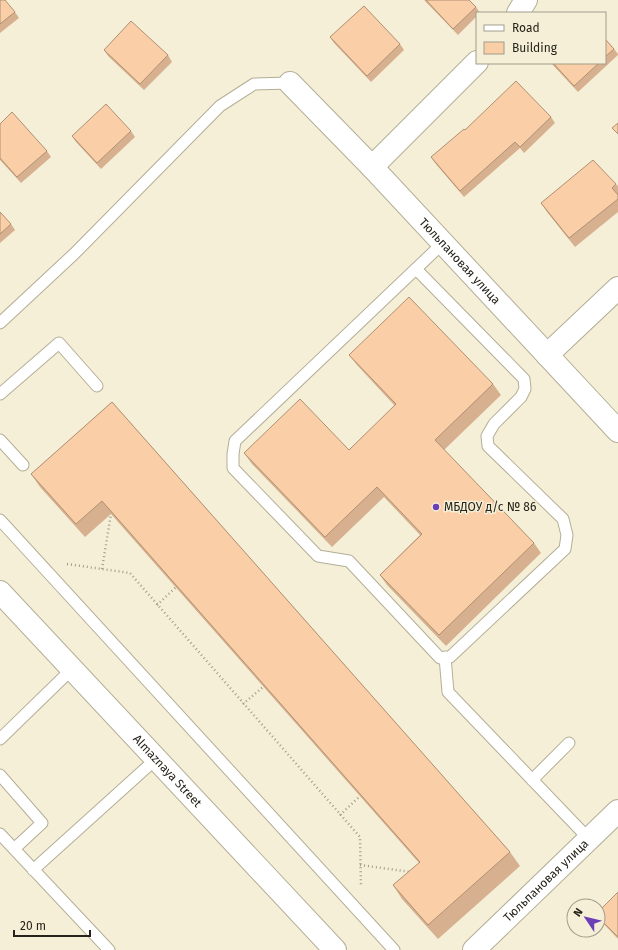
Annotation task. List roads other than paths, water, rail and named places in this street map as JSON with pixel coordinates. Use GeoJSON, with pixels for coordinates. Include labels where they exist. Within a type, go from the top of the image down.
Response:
{"type":"FeatureCollection","features":[{"type":"Feature","properties":{"kind":"street"},"geometry":{"type":"LineString","coordinates":[[519,12],[526,0]]}},
{"type":"Feature","properties":{"kind":"street"},"geometry":{"type":"LineString","coordinates":[[372,167],[476,63]]}},
{"type":"Feature","properties":{"kind":"street","name":"Тюльпановая улица"},"geometry":{"type":"LineString","coordinates":[[290,83],[372,167],[618,432]]}},
{"type":"Feature","properties":{"kind":"street"},"geometry":{"type":"LineString","coordinates":[[547,355],[618,288]]}},
{"type":"Feature","properties":{"kind":"street","name":"Almaznaya Street"},"geometry":{"type":"LineString","coordinates":[[0,592],[335,950]]}},
{"type":"Feature","properties":{"kind":"street","name":"Тюльпановая улица"},"geometry":{"type":"LineString","coordinates":[[474,950],[618,811]]}},
{"type":"Feature","properties":{"kind":"lane"},"geometry":{"type":"LineString","coordinates":[[0,323],[74,254],[220,106],[254,84],[290,83]]}},
{"type":"Feature","properties":{"kind":"lane"},"geometry":{"type":"LineString","coordinates":[[416,269],[524,379],[525,389],[521,397],[494,424],[487,436],[488,446],[563,519],[568,535],[565,549],[450,657],[445,658],[440,658],[349,561],[318,556],[233,468],[235,441],[443,243]]}},
{"type":"Feature","properties":{"kind":"lane"},"geometry":{"type":"LineString","coordinates":[[0,394],[59,342],[97,386]]}},
{"type":"Feature","properties":{"kind":"lane"},"geometry":{"type":"LineString","coordinates":[[0,440],[22,465]]}},
{"type":"Feature","properties":{"kind":"lane"},"geometry":{"type":"LineString","coordinates":[[0,520],[394,950]]}},
{"type":"Feature","properties":{"kind":"lane"},"geometry":{"type":"LineString","coordinates":[[445,658],[448,692],[589,839]]}},
{"type":"Feature","properties":{"kind":"lane"},"geometry":{"type":"LineString","coordinates":[[0,739],[72,669]]}},
{"type":"Feature","properties":{"kind":"lane"},"geometry":{"type":"LineString","coordinates":[[532,780],[569,743]]}},
{"type":"Feature","properties":{"kind":"lane"},"geometry":{"type":"LineString","coordinates":[[33,870],[156,759]]}},
{"type":"Feature","properties":{"kind":"lane"},"geometry":{"type":"LineString","coordinates":[[0,775],[42,823],[14,849]]}},
{"type":"Feature","properties":{"kind":"lane"},"geometry":{"type":"LineString","coordinates":[[0,834],[105,949]]}},
{"type":"Feature","properties":{"kind":"place","name":"МБДОУ д/с № 86"},"geometry":{"type":"Point","coordinates":[436,507]}}]}
